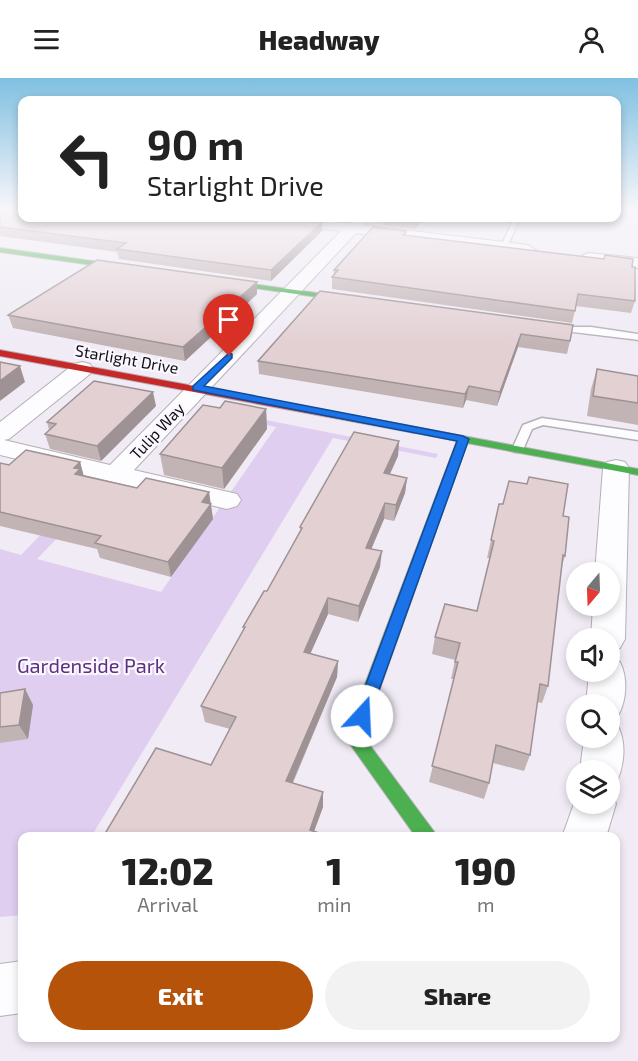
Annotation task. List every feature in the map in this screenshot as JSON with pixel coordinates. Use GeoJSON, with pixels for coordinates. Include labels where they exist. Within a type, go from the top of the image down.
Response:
{"type":"FeatureCollection","features":[{"type":"Feature","properties":{"kind":"street"},"geometry":{"type":"LineString","coordinates":[[34,255],[152,272]]}},
{"type":"Feature","properties":{"kind":"street","name":"Tulip Way"},"geometry":{"type":"LineString","coordinates":[[116,474],[327,255]]}},
{"type":"Feature","properties":{"kind":"street"},"geometry":{"type":"LineString","coordinates":[[570,255],[638,263]]}},
{"type":"Feature","properties":{"kind":"street"},"geometry":{"type":"LineString","coordinates":[[199,278],[373,303]]}},
{"type":"Feature","properties":{"kind":"street","name":"Starlight Drive"},"geometry":{"type":"LineString","coordinates":[[0,353],[627,470]]}},
{"type":"Feature","properties":{"kind":"street"},"geometry":{"type":"LineString","coordinates":[[0,434],[82,369]]}},
{"type":"Feature","properties":{"kind":"street"},"geometry":{"type":"LineString","coordinates":[[424,832],[354,737],[463,439]]}},
{"type":"Feature","properties":{"kind":"street"},"geometry":{"type":"LineString","coordinates":[[0,447],[227,500]]}},
{"type":"Feature","properties":{"kind":"street"},"geometry":{"type":"LineString","coordinates":[[609,628],[627,470]]}},
{"type":"Feature","properties":{"kind":"street"},"geometry":{"type":"LineString","coordinates":[[586,832],[592,814]]}},
{"type":"Feature","properties":{"kind":"street"},"geometry":{"type":"LineString","coordinates":[[0,990],[18,988]]}},
{"type":"Feature","properties":{"kind":"lane"},"geometry":{"type":"LineString","coordinates":[[561,330],[591,330],[638,337]]}},
{"type":"Feature","properties":{"kind":"lane"},"geometry":{"type":"LineString","coordinates":[[518,449],[527,427],[542,421],[638,436]]}},
{"type":"Feature","properties":{"kind":"green space","name":"Gardenside Park"},"geometry":{"type":"Polygon","coordinates":[[[204,408],[438,454],[436,458],[333,438],[94,832],[18,832],[18,915],[0,917],[0,549],[21,555],[96,478],[111,482],[37,559],[161,592],[276,427],[201,412],[204,408]]]}},
{"type":"Feature","properties":{"kind":"building"},"geometry":{"type":"Polygon","coordinates":[[[160,255],[287,255],[271,270],[160,255]]]}},
{"type":"Feature","properties":{"kind":"building"},"geometry":{"type":"Polygon","coordinates":[[[348,255],[569,255],[604,259],[605,255],[633,259],[635,301],[578,294],[575,311],[332,277],[338,270],[334,270],[348,255]]]}},
{"type":"Feature","properties":{"kind":"building"},"geometry":{"type":"Polygon","coordinates":[[[97,260],[257,282],[183,347],[8,315],[97,260]]]}},
{"type":"Feature","properties":{"kind":"building"},"geometry":{"type":"Polygon","coordinates":[[[320,291],[573,325],[570,341],[521,334],[500,392],[469,386],[465,394],[258,361],[320,291]]]}},
{"type":"Feature","properties":{"kind":"building"},"geometry":{"type":"Polygon","coordinates":[[[0,362],[20,366],[0,381],[0,362]]]}},
{"type":"Feature","properties":{"kind":"building"},"geometry":{"type":"Polygon","coordinates":[[[597,369],[638,376],[638,403],[593,396],[597,369]]]}},
{"type":"Feature","properties":{"kind":"building"},"geometry":{"type":"Polygon","coordinates":[[[94,381],[153,392],[97,446],[45,434],[56,424],[47,422],[94,381]]]}},
{"type":"Feature","properties":{"kind":"building"},"geometry":{"type":"Polygon","coordinates":[[[225,401],[266,409],[222,468],[160,454],[203,405],[220,408],[225,401]]]}},
{"type":"Feature","properties":{"kind":"building"},"geometry":{"type":"Polygon","coordinates":[[[354,432],[399,441],[384,473],[407,478],[396,505],[385,503],[366,548],[382,551],[359,606],[328,598],[304,652],[338,661],[286,781],[323,792],[310,830],[316,832],[106,832],[156,748],[211,765],[236,717],[201,706],[245,627],[243,627],[264,591],[267,591],[302,528],[300,527],[354,432]]]}},
{"type":"Feature","properties":{"kind":"building"},"geometry":{"type":"Polygon","coordinates":[[[26,450],[80,462],[74,468],[80,469],[75,474],[137,488],[146,478],[209,492],[202,502],[211,504],[168,562],[95,543],[101,536],[0,512],[0,463],[9,465],[26,450]]]}},
{"type":"Feature","properties":{"kind":"building"},"geometry":{"type":"Polygon","coordinates":[[[529,477],[568,484],[563,516],[569,517],[565,556],[563,555],[548,686],[540,684],[530,755],[496,745],[489,783],[432,766],[458,662],[455,662],[460,643],[435,637],[445,604],[477,611],[494,541],[491,540],[499,504],[503,504],[509,481],[527,484],[529,477]]]}},
{"type":"Feature","properties":{"kind":"building"},"geometry":{"type":"Polygon","coordinates":[[[25,689],[19,725],[0,727],[0,693],[25,689]]]}},
{"type":"Feature","properties":{"kind":"traffic: fast"},"geometry":{"type":"LineString","coordinates":[[35,255],[135,269]]}},
{"type":"Feature","properties":{"kind":"traffic: fast"},"geometry":{"type":"LineString","coordinates":[[212,280],[360,301]]}},
{"type":"Feature","properties":{"kind":"traffic: fast"},"geometry":{"type":"LineString","coordinates":[[415,430],[638,472]]}},
{"type":"Feature","properties":{"kind":"traffic: fast"},"geometry":{"type":"LineString","coordinates":[[424,832],[354,737],[463,439]]}},
{"type":"Feature","properties":{"kind":"traffic: jam"},"geometry":{"type":"LineString","coordinates":[[0,353],[415,430]]}},
{"type":"Feature","properties":{"kind":"route"},"geometry":{"type":"LineString","coordinates":[[229,356],[197,388],[463,439],[362,716]]}}]}
